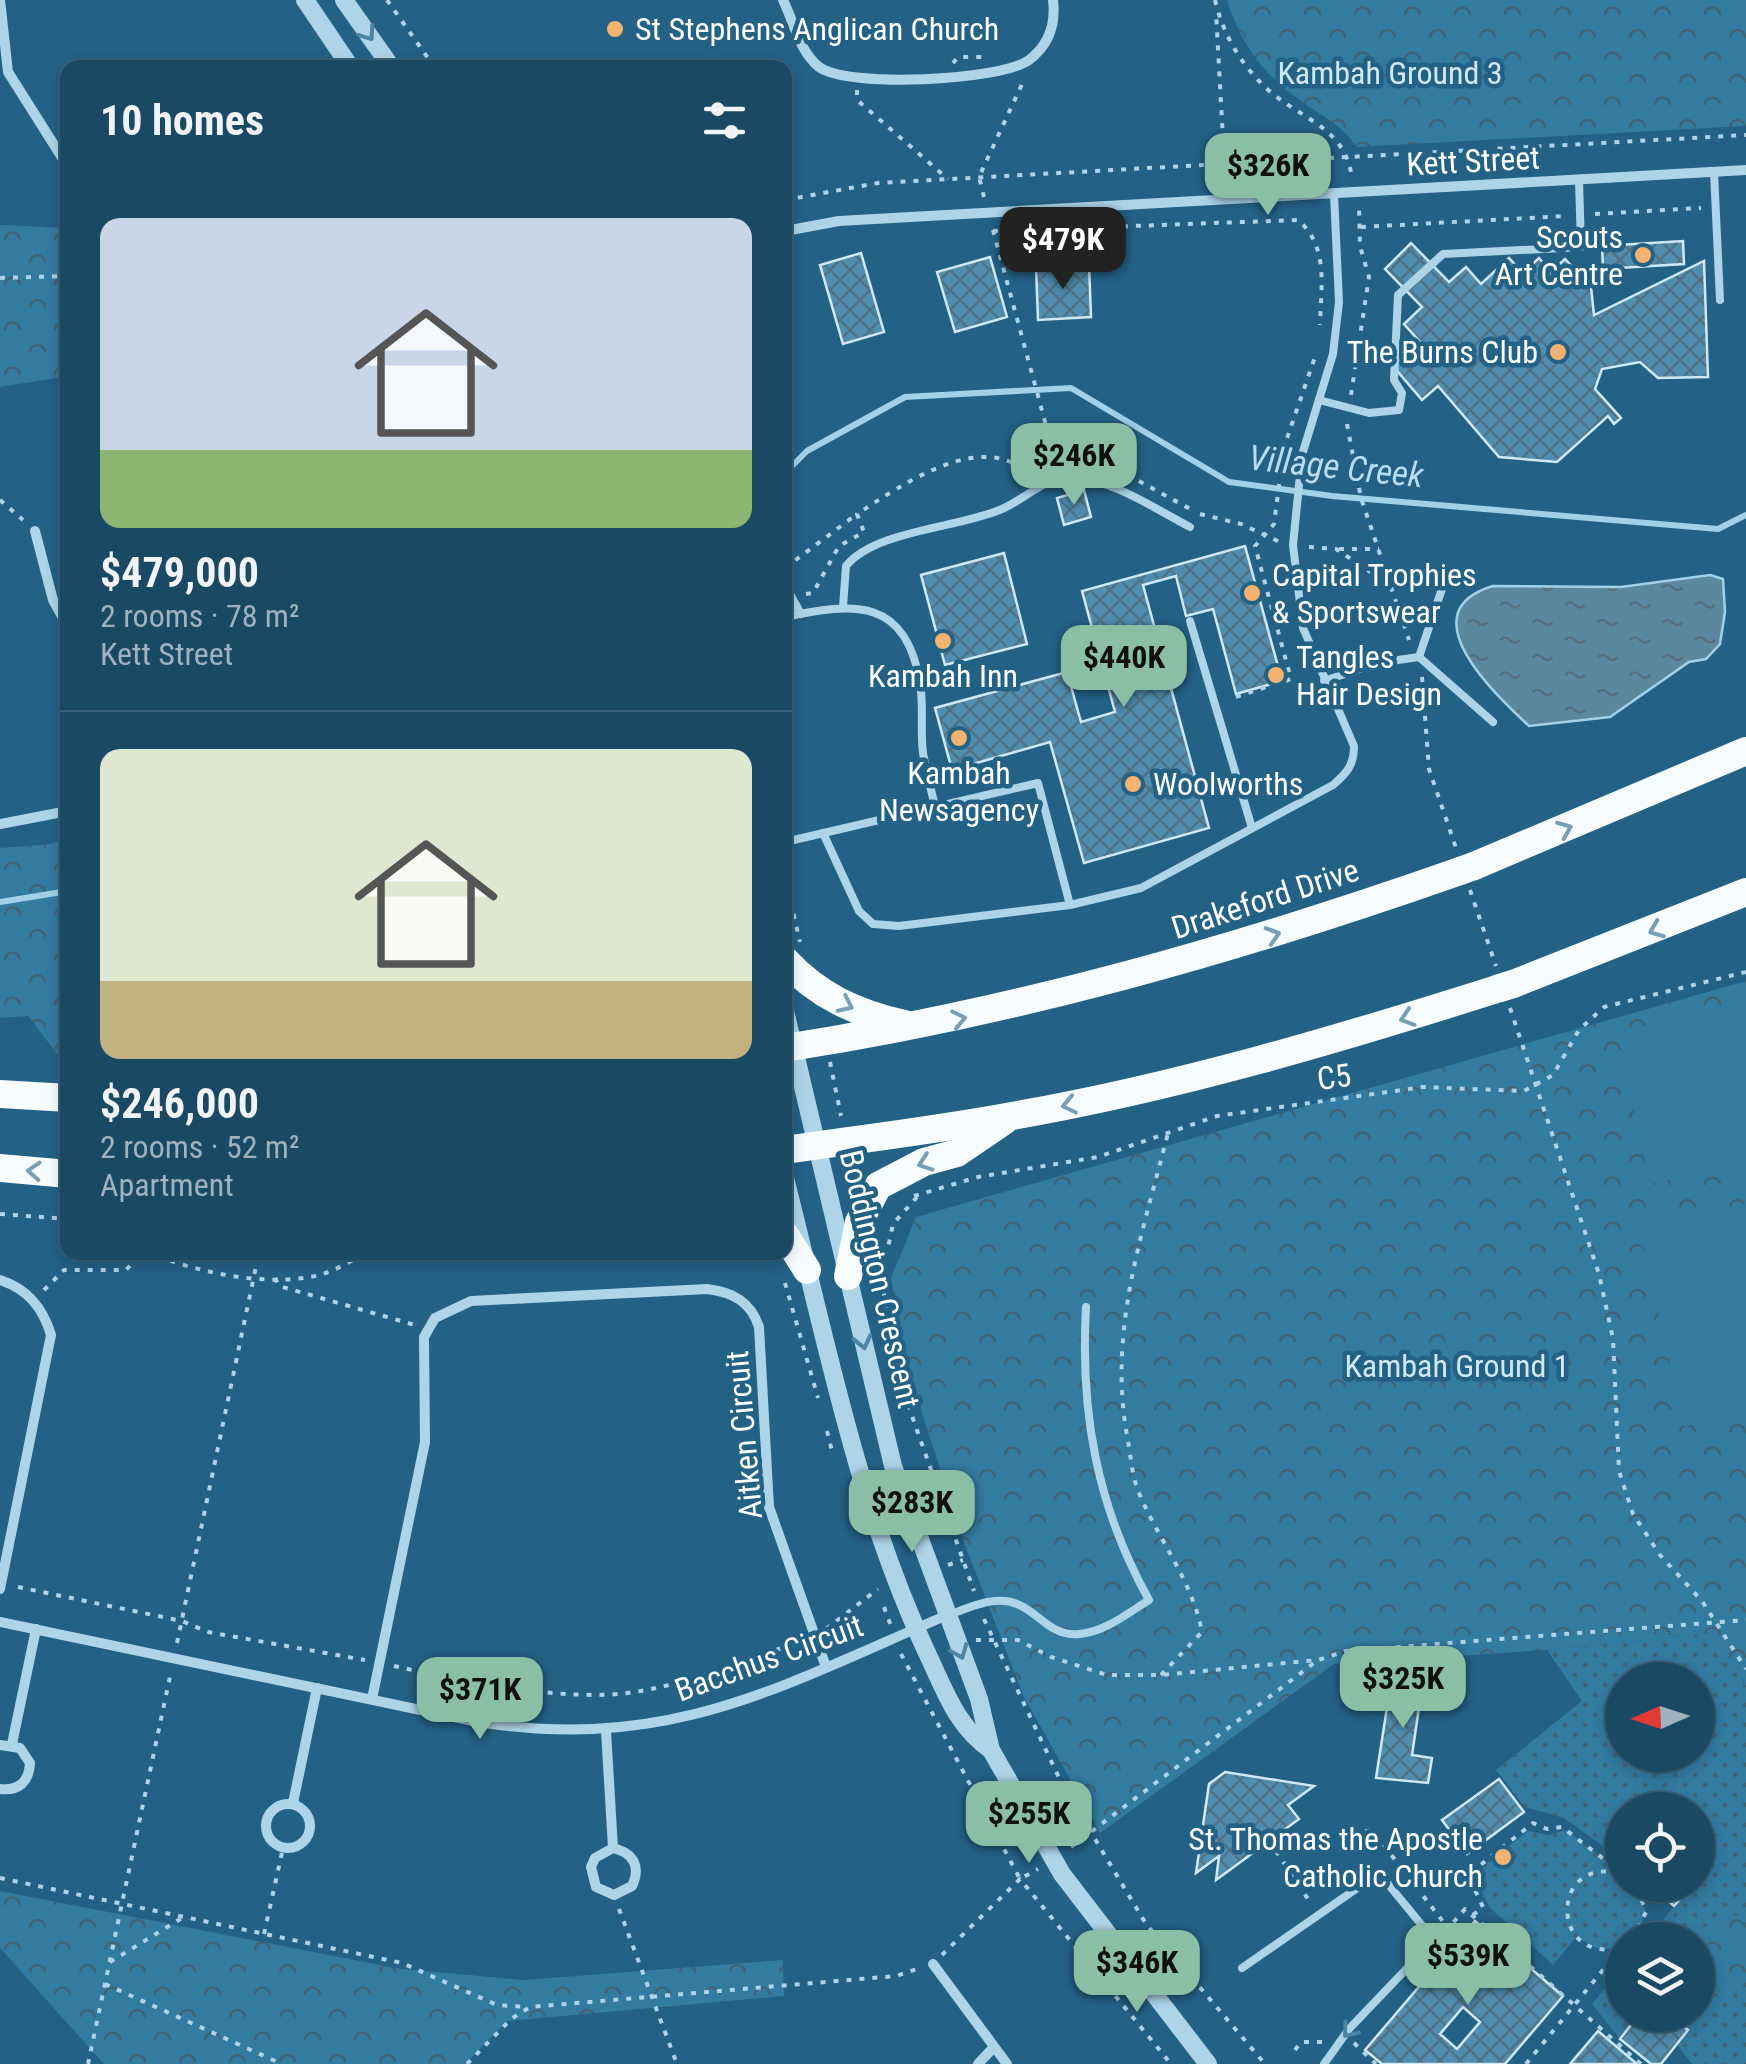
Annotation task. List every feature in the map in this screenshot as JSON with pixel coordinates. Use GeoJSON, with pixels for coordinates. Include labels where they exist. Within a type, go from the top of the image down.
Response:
{"type":"FeatureCollection","features":[{"type":"Feature","properties":{"kind":"highway","name":"Drakeford Drive"},"geometry":{"type":"LineString","coordinates":[[792,1048],[920,1027],[1161,969],[1466,870],[1746,751]]}},
{"type":"Feature","properties":{"kind":"highway"},"geometry":{"type":"LineString","coordinates":[[792,1149],[1009,1117],[1251,1063],[1504,985],[1746,892]]}},
{"type":"Feature","properties":{"kind":"highway"},"geometry":{"type":"LineString","coordinates":[[792,968],[810,987],[869,1016],[920,1027]]}},
{"type":"Feature","properties":{"kind":"highway"},"geometry":{"type":"LineString","coordinates":[[0,1094],[60,1098]]}},
{"type":"Feature","properties":{"kind":"highway"},"geometry":{"type":"LineString","coordinates":[[848,1276],[859,1222],[878,1186],[924,1162],[957,1153],[1009,1117]]}},
{"type":"Feature","properties":{"kind":"highway"},"geometry":{"type":"LineString","coordinates":[[0,1168],[60,1173]]}},
{"type":"Feature","properties":{"kind":"highway"},"geometry":{"type":"LineString","coordinates":[[792,1246],[807,1270]]}},
{"type":"Feature","properties":{"kind":"street"},"geometry":{"type":"LineString","coordinates":[[0,0],[8,72],[60,154]]}},
{"type":"Feature","properties":{"kind":"street"},"geometry":{"type":"LineString","coordinates":[[305,0],[346,60]]}},
{"type":"Feature","properties":{"kind":"street"},"geometry":{"type":"LineString","coordinates":[[344,0],[386,60]]}},
{"type":"Feature","properties":{"kind":"street"},"geometry":{"type":"LineString","coordinates":[[784,0],[805,53],[829,72],[856,80],[995,73],[1044,46],[1053,27],[1052,0]]}},
{"type":"Feature","properties":{"kind":"street","name":"Kett Street"},"geometry":{"type":"LineString","coordinates":[[792,230],[839,221],[1746,170]]}},
{"type":"Feature","properties":{"kind":"street"},"geometry":{"type":"LineString","coordinates":[[35,531],[60,613]]}},
{"type":"Feature","properties":{"kind":"street"},"geometry":{"type":"LineString","coordinates":[[0,824],[60,812]]}},
{"type":"Feature","properties":{"kind":"street","name":"Boddington Crescent"},"geometry":{"type":"LineString","coordinates":[[792,1055],[832,1143],[848,1276],[893,1466],[945,1616],[979,1699],[991,1750]]}},
{"type":"Feature","properties":{"kind":"street","name":"Boddington Crescent"},"geometry":{"type":"LineString","coordinates":[[792,1207],[859,1468],[916,1628],[956,1716],[991,1750],[1054,1861],[1117,1950],[1208,2064]]}},
{"type":"Feature","properties":{"kind":"street"},"geometry":{"type":"LineString","coordinates":[[0,1280],[35,1302],[51,1336],[1,1586]]}},
{"type":"Feature","properties":{"kind":"street","name":"Aitken Circuit"},"geometry":{"type":"LineString","coordinates":[[429,1329],[435,1318],[455,1305],[471,1301],[708,1289],[739,1298],[755,1314],[760,1327],[770,1507],[826,1667]]}},
{"type":"Feature","properties":{"kind":"street"},"geometry":{"type":"LineString","coordinates":[[372,1700],[425,1442],[424,1337],[429,1329]]}},
{"type":"Feature","properties":{"kind":"street","name":"Bacchus Circuit"},"geometry":{"type":"LineString","coordinates":[[0,1622],[528,1730],[606,1731],[714,1712],[945,1616]]}},
{"type":"Feature","properties":{"kind":"street"},"geometry":{"type":"LineString","coordinates":[[0,1790],[19,1787],[30,1772],[26,1754],[6,1744],[36,1629]]}},
{"type":"Feature","properties":{"kind":"street"},"geometry":{"type":"LineString","coordinates":[[293,1804],[317,1688]]}},
{"type":"Feature","properties":{"kind":"street"},"geometry":{"type":"LineString","coordinates":[[606,1731],[613,1848]]}},
{"type":"Feature","properties":{"kind":"street"},"geometry":{"type":"LineString","coordinates":[[293,1804],[302,1808],[311,1826],[302,1843],[283,1848],[268,1836],[267,1816],[274,1808],[293,1804]]}},
{"type":"Feature","properties":{"kind":"street"},"geometry":{"type":"LineString","coordinates":[[613,1848],[632,1857],[636,1866],[632,1886],[614,1895],[596,1887],[591,1867],[603,1851],[613,1848]]}},
{"type":"Feature","properties":{"kind":"street"},"geometry":{"type":"LineString","coordinates":[[932,1964],[1006,2064]]}},
{"type":"Feature","properties":{"kind":"street"},"geometry":{"type":"LineString","coordinates":[[978,2064],[994,2048]]}},
{"type":"Feature","properties":{"kind":"lane"},"geometry":{"type":"LineString","coordinates":[[1714,172],[1720,300]]}},
{"type":"Feature","properties":{"kind":"lane"},"geometry":{"type":"LineString","coordinates":[[1319,400],[1369,413],[1399,410],[1402,393],[1394,380],[1398,295],[1443,254],[1581,247],[1579,180]]}},
{"type":"Feature","properties":{"kind":"lane"},"geometry":{"type":"LineString","coordinates":[[823,833],[860,911],[873,924],[899,926],[1070,905],[1141,888],[1333,785],[1354,761],[1354,746],[1303,628],[1293,545],[1297,484],[1333,354],[1339,302],[1334,194]]}},
{"type":"Feature","properties":{"kind":"lane"},"geometry":{"type":"LineString","coordinates":[[842,607],[846,566],[864,549],[998,511],[1043,484],[1066,478],[1109,486],[1190,527]]}},
{"type":"Feature","properties":{"kind":"lane"},"geometry":{"type":"LineString","coordinates":[[1417,658],[1448,571]]}},
{"type":"Feature","properties":{"kind":"lane"},"geometry":{"type":"LineString","coordinates":[[792,598],[801,614]]}},
{"type":"Feature","properties":{"kind":"lane"},"geometry":{"type":"LineString","coordinates":[[792,616],[842,607],[884,616],[908,640],[920,684],[923,752],[936,807]]}},
{"type":"Feature","properties":{"kind":"lane"},"geometry":{"type":"LineString","coordinates":[[1190,622],[1252,828]]}},
{"type":"Feature","properties":{"kind":"lane"},"geometry":{"type":"LineString","coordinates":[[1324,681],[1377,664],[1417,658],[1493,722]]}},
{"type":"Feature","properties":{"kind":"lane"},"geometry":{"type":"LineString","coordinates":[[792,840],[1038,783],[1070,905]]}},
{"type":"Feature","properties":{"kind":"lane"},"geometry":{"type":"LineString","coordinates":[[945,1616],[996,1600],[1018,1604],[1052,1630],[1076,1635],[1099,1630],[1149,1600],[1109,1516],[1092,1458],[1082,1368],[1086,1307]]}},
{"type":"Feature","properties":{"kind":"lane"},"geometry":{"type":"LineString","coordinates":[[1242,1968],[1379,1873],[1434,1940],[1324,2064]]}},
{"type":"Feature","properties":{"kind":"path"},"geometry":{"type":"LineString","coordinates":[[388,0],[429,60]]}},
{"type":"Feature","properties":{"kind":"path"},"geometry":{"type":"LineString","coordinates":[[1215,1],[1246,68],[1266,88],[1336,138],[1350,156],[1370,277],[1349,408],[1350,447],[1422,678],[1430,769],[1599,1274],[1614,1340],[1618,1471],[1633,1514],[1746,1669]]}},
{"type":"Feature","properties":{"kind":"path"},"geometry":{"type":"LineString","coordinates":[[1210,164],[1223,138],[1215,1]]}},
{"type":"Feature","properties":{"kind":"path"},"geometry":{"type":"LineString","coordinates":[[951,67],[958,56],[987,54],[994,62],[1020,59],[1026,75],[978,177],[1056,466]]}},
{"type":"Feature","properties":{"kind":"path"},"geometry":{"type":"LineString","coordinates":[[856,80],[857,100],[948,179]]}},
{"type":"Feature","properties":{"kind":"path"},"geometry":{"type":"LineString","coordinates":[[792,199],[878,183],[1746,135]]}},
{"type":"Feature","properties":{"kind":"path"},"geometry":{"type":"LineString","coordinates":[[1360,227],[1716,208]]}},
{"type":"Feature","properties":{"kind":"path"},"geometry":{"type":"LineString","coordinates":[[993,231],[1284,218],[1298,220],[1313,233],[1321,258],[1320,342],[1284,447],[1274,524],[1255,546],[1291,678],[1236,697]]}},
{"type":"Feature","properties":{"kind":"path"},"geometry":{"type":"LineString","coordinates":[[0,278],[60,276]]}},
{"type":"Feature","properties":{"kind":"path"},"geometry":{"type":"LineString","coordinates":[[792,563],[917,476],[972,458],[1020,465],[1030,477],[1056,466],[1070,466]]}},
{"type":"Feature","properties":{"kind":"path"},"geometry":{"type":"LineString","coordinates":[[1128,476],[1202,516],[1240,524],[1262,537],[1293,545],[1379,548]]}},
{"type":"Feature","properties":{"kind":"path"},"geometry":{"type":"LineString","coordinates":[[0,500],[35,531]]}},
{"type":"Feature","properties":{"kind":"path"},"geometry":{"type":"LineString","coordinates":[[792,598],[813,592],[838,546],[864,532],[857,514]]}},
{"type":"Feature","properties":{"kind":"path"},"geometry":{"type":"LineString","coordinates":[[1336,549],[1393,586]]}},
{"type":"Feature","properties":{"kind":"path"},"geometry":{"type":"LineString","coordinates":[[1537,1087],[1560,1066],[1586,1021],[1604,1007],[1746,972]]}},
{"type":"Feature","properties":{"kind":"path"},"geometry":{"type":"LineString","coordinates":[[826,1042],[832,1143]]}},
{"type":"Feature","properties":{"kind":"path","name":"C5"},"geometry":{"type":"LineString","coordinates":[[906,1195],[918,1196],[978,1177],[1111,1154],[1218,1116],[1424,1087],[1512,1093],[1537,1087]]}},
{"type":"Feature","properties":{"kind":"path"},"geometry":{"type":"LineString","coordinates":[[1161,1675],[1202,1632],[1195,1598],[1138,1490],[1122,1410],[1120,1338],[1135,1248],[1168,1131]]}},
{"type":"Feature","properties":{"kind":"path"},"geometry":{"type":"LineString","coordinates":[[918,1196],[893,1224],[881,1280],[906,1402],[991,1640],[1062,1784],[1146,1924],[1265,2064]]}},
{"type":"Feature","properties":{"kind":"path"},"geometry":{"type":"LineString","coordinates":[[0,1214],[60,1218]]}},
{"type":"Feature","properties":{"kind":"path"},"geometry":{"type":"LineString","coordinates":[[35,1302],[64,1270],[126,1270],[137,1260]]}},
{"type":"Feature","properties":{"kind":"path"},"geometry":{"type":"LineString","coordinates":[[165,1260],[187,1269],[275,1278],[323,1274],[352,1260]]}},
{"type":"Feature","properties":{"kind":"path"},"geometry":{"type":"LineString","coordinates":[[275,1278],[279,1286],[429,1329]]}},
{"type":"Feature","properties":{"kind":"path"},"geometry":{"type":"LineString","coordinates":[[1,1586],[182,1621],[208,1632],[489,1687],[602,1695],[688,1680],[814,1634],[878,1590]]}},
{"type":"Feature","properties":{"kind":"path"},"geometry":{"type":"LineString","coordinates":[[991,1640],[1018,1640],[1051,1657],[1107,1675],[1161,1675],[1318,1660],[1346,1651],[1746,1620]]}},
{"type":"Feature","properties":{"kind":"path"},"geometry":{"type":"LineString","coordinates":[[0,1878],[402,1963],[496,2005],[530,2007],[653,2000],[896,1976],[932,1964],[1020,1879],[1054,1861],[1318,1660]]}},
{"type":"Feature","properties":{"kind":"path"},"geometry":{"type":"LineString","coordinates":[[905,1666],[1020,1879],[1171,2064]]}},
{"type":"Feature","properties":{"kind":"path"},"geometry":{"type":"LineString","coordinates":[[1473,1915],[1483,1907],[1468,1875],[1532,1822],[1546,1829],[1562,1827],[1605,1861]]}},
{"type":"Feature","properties":{"kind":"path"},"geometry":{"type":"LineString","coordinates":[[1276,1850],[1372,1830],[1448,1928]]}},
{"type":"Feature","properties":{"kind":"path"},"geometry":{"type":"LineString","coordinates":[[1268,1841],[1299,1889]]}},
{"type":"Feature","properties":{"kind":"path"},"geometry":{"type":"LineString","coordinates":[[264,1934],[283,1848]]}},
{"type":"Feature","properties":{"kind":"path"},"geometry":{"type":"LineString","coordinates":[[1605,1870],[1580,1880],[1567,1901],[1566,1914],[1576,1937],[1586,1945],[1605,1949]]}},
{"type":"Feature","properties":{"kind":"path"},"geometry":{"type":"LineString","coordinates":[[614,1895],[676,2064]]}},
{"type":"Feature","properties":{"kind":"path"},"geometry":{"type":"LineString","coordinates":[[1439,1938],[1466,1909],[1641,2064]]}},
{"type":"Feature","properties":{"kind":"path"},"geometry":{"type":"LineString","coordinates":[[110,1962],[183,1917]]}},
{"type":"Feature","properties":{"kind":"path"},"geometry":{"type":"LineString","coordinates":[[1526,2064],[1605,1968]]}},
{"type":"Feature","properties":{"kind":"path"},"geometry":{"type":"LineString","coordinates":[[105,1984],[282,2064]]}},
{"type":"Feature","properties":{"kind":"path"},"geometry":{"type":"LineString","coordinates":[[467,2064],[511,2020],[530,2007]]}},
{"type":"Feature","properties":{"kind":"path"},"geometry":{"type":"LineString","coordinates":[[1296,2050],[1301,2042],[1340,2042],[1349,2038],[1376,2064]]}},
{"type":"Feature","properties":{"kind":"green space","name":"Kambah Ground 3"},"geometry":{"type":"Polygon","coordinates":[[[1227,0],[1746,0],[1746,126],[1356,147],[1338,127],[1287,91],[1265,69],[1239,31],[1227,0]]]}},
{"type":"Feature","properties":{"kind":"green space"},"geometry":{"type":"Polygon","coordinates":[[[0,225],[60,228],[60,377],[0,387],[0,225]]]}},
{"type":"Feature","properties":{"kind":"green space"},"geometry":{"type":"Polygon","coordinates":[[[60,840],[60,1058],[28,1016],[0,1018],[0,848],[52,844],[60,840]]]}},
{"type":"Feature","properties":{"kind":"green space","name":"Kambah Ground 1"},"geometry":{"type":"Polygon","coordinates":[[[1746,981],[1746,1686],[1710,1633],[1547,1650],[1334,1664],[1100,1833],[1024,1697],[965,1545],[907,1367],[891,1278],[916,1217],[1746,981]]]}},
{"type":"Feature","properties":{"kind":"green space"},"geometry":{"type":"Polygon","coordinates":[[[1746,1004],[1746,1163],[1650,1184],[1617,1032],[1746,1004]]]}},
{"type":"Feature","properties":{"kind":"green space"},"geometry":{"type":"Polygon","coordinates":[[[1746,1203],[1746,1412],[1684,1426],[1639,1227],[1746,1203]]]}},
{"type":"Feature","properties":{"kind":"green space"},"geometry":{"type":"Polygon","coordinates":[[[1711,1633],[1746,1686],[1746,2064],[1692,2064],[1677,2044],[1686,2032],[1715,2032],[1715,1922],[1661,1922],[1678,1902],[1715,1902],[1715,1792],[1605,1792],[1605,1847],[1564,1818],[1525,1807],[1496,1770],[1582,1701],[1547,1650],[1711,1633]]]}},
{"type":"Feature","properties":{"kind":"green space"},"geometry":{"type":"Polygon","coordinates":[[[1566,1830],[1605,1860],[1605,1902],[1642,1902],[1646,1912],[1642,1922],[1605,1922],[1605,1949],[1576,1937],[1553,1965],[1490,1908],[1477,1883],[1483,1867],[1528,1831],[1548,1835],[1566,1830]]]}},
{"type":"Feature","properties":{"kind":"green space"},"geometry":{"type":"Polygon","coordinates":[[[0,1891],[401,1969],[524,1980],[783,1960],[784,1996],[507,2021],[465,2064],[104,2064],[0,1948],[0,1891]]]}},
{"type":"Feature","properties":{"kind":"green space"},"geometry":{"type":"Polygon","coordinates":[[[1725,1906],[1746,1925],[1746,1981],[1729,2000],[1715,1987],[1715,1922],[1711,1922],[1725,1906]]]}},
{"type":"Feature","properties":{"kind":"green space"},"geometry":{"type":"Polygon","coordinates":[[[1605,1988],[1605,2020],[1592,2004],[1605,1988]]]}},
{"type":"Feature","properties":{"kind":"water"},"geometry":{"type":"Polygon","coordinates":[[[1710,575],[1723,579],[1725,612],[1720,644],[1706,659],[1689,662],[1610,717],[1529,726],[1481,675],[1458,634],[1457,615],[1468,598],[1493,586],[1621,587],[1710,575]]]}},
{"type":"Feature","properties":{"kind":"building","name":"Scouts Art Centre"},"geometry":{"type":"Polygon","coordinates":[[[1683,241],[1684,264],[1603,269],[1602,246],[1683,241]]]}},
{"type":"Feature","properties":{"kind":"building","name":"The Burns Club"},"geometry":{"type":"Polygon","coordinates":[[[1411,243],[1449,282],[1466,267],[1481,284],[1509,258],[1523,273],[1539,258],[1551,272],[1565,259],[1591,287],[1594,315],[1704,261],[1708,377],[1658,378],[1640,362],[1602,369],[1595,389],[1621,418],[1614,424],[1608,416],[1557,462],[1499,457],[1438,386],[1422,400],[1393,366],[1420,342],[1404,324],[1422,307],[1385,269],[1411,243]]]}},
{"type":"Feature","properties":{"kind":"building"},"geometry":{"type":"Polygon","coordinates":[[[861,253],[884,332],[843,344],[820,265],[861,253]]]}},
{"type":"Feature","properties":{"kind":"building"},"geometry":{"type":"Polygon","coordinates":[[[990,257],[1007,317],[955,332],[937,272],[990,257]]]}},
{"type":"Feature","properties":{"kind":"building"},"geometry":{"type":"Polygon","coordinates":[[[1089,264],[1091,317],[1038,320],[1036,266],[1089,264]]]}},
{"type":"Feature","properties":{"kind":"building"},"geometry":{"type":"Polygon","coordinates":[[[1084,490],[1091,517],[1064,525],[1057,498],[1084,490]]]}},
{"type":"Feature","properties":{"kind":"building"},"geometry":{"type":"Polygon","coordinates":[[[1245,546],[1282,681],[1236,694],[1213,609],[1186,616],[1176,576],[1143,585],[1209,828],[1084,863],[1050,742],[952,770],[935,708],[1067,672],[1081,722],[1115,712],[1082,591],[1245,546]]]}},
{"type":"Feature","properties":{"kind":"building"},"geometry":{"type":"Polygon","coordinates":[[[1004,553],[1027,644],[945,665],[921,575],[1004,553]]]}},
{"type":"Feature","properties":{"kind":"building"},"geometry":{"type":"Polygon","coordinates":[[[1393,1669],[1424,1674],[1412,1755],[1432,1758],[1428,1783],[1376,1778],[1393,1669]]]}},
{"type":"Feature","properties":{"kind":"building"},"geometry":{"type":"Polygon","coordinates":[[[1225,1772],[1314,1786],[1288,1805],[1299,1819],[1216,1880],[1219,1856],[1196,1873],[1209,1784],[1225,1772]]]}},
{"type":"Feature","properties":{"kind":"building"},"geometry":{"type":"Polygon","coordinates":[[[1499,1779],[1524,1812],[1467,1854],[1442,1820],[1499,1779]]]}},
{"type":"Feature","properties":{"kind":"building"},"geometry":{"type":"Polygon","coordinates":[[[1475,1921],[1563,1996],[1505,2064],[1382,2064],[1365,2050],[1475,1921]],[[1463,2007],[1440,2034],[1457,2049],[1480,2022],[1463,2007]]]}},
{"type":"Feature","properties":{"kind":"building"},"geometry":{"type":"Polygon","coordinates":[[[1598,2031],[1637,2064],[1570,2064],[1598,2031]]]}},
{"type":"Feature","properties":{"kind":"building"},"geometry":{"type":"Polygon","coordinates":[[[1626,2032],[1686,2032],[1661,2064],[1651,2064],[1620,2039],[1626,2032]]]}},
{"type":"Feature","properties":{"kind":"waterway","name":"Village Creek"},"geometry":{"type":"LineString","coordinates":[[792,466],[807,451],[905,397],[1071,388],[1229,482],[1332,496],[1718,529],[1746,515]]}},
{"type":"Feature","properties":{"kind":"waterway","name":"Village Creek"},"geometry":{"type":"LineString","coordinates":[[0,902],[60,892]]}},
{"type":"Feature","properties":{"kind":"place","name":"St Stephens Anglican Church"},"geometry":{"type":"Point","coordinates":[615,29]}},
{"type":"Feature","properties":{"kind":"place","name":"Scouts Art Centre"},"geometry":{"type":"Point","coordinates":[1643,255]}},
{"type":"Feature","properties":{"kind":"place","name":"The Burns Club"},"geometry":{"type":"Point","coordinates":[1558,352]}},
{"type":"Feature","properties":{"kind":"place","name":"Capital Trophies & Sportswear"},"geometry":{"type":"Point","coordinates":[1252,593]}},
{"type":"Feature","properties":{"kind":"place","name":"Kambah Inn"},"geometry":{"type":"Point","coordinates":[943,641]}},
{"type":"Feature","properties":{"kind":"place","name":"Tangles Hair Design"},"geometry":{"type":"Point","coordinates":[1276,675]}},
{"type":"Feature","properties":{"kind":"place","name":"Kambah Newsagency"},"geometry":{"type":"Point","coordinates":[959,738]}},
{"type":"Feature","properties":{"kind":"place","name":"Woolworths"},"geometry":{"type":"Point","coordinates":[1133,784]}},
{"type":"Feature","properties":{"kind":"place","name":"St. Thomas the Apostle Catholic Church"},"geometry":{"type":"Point","coordinates":[1503,1857]}}]}
